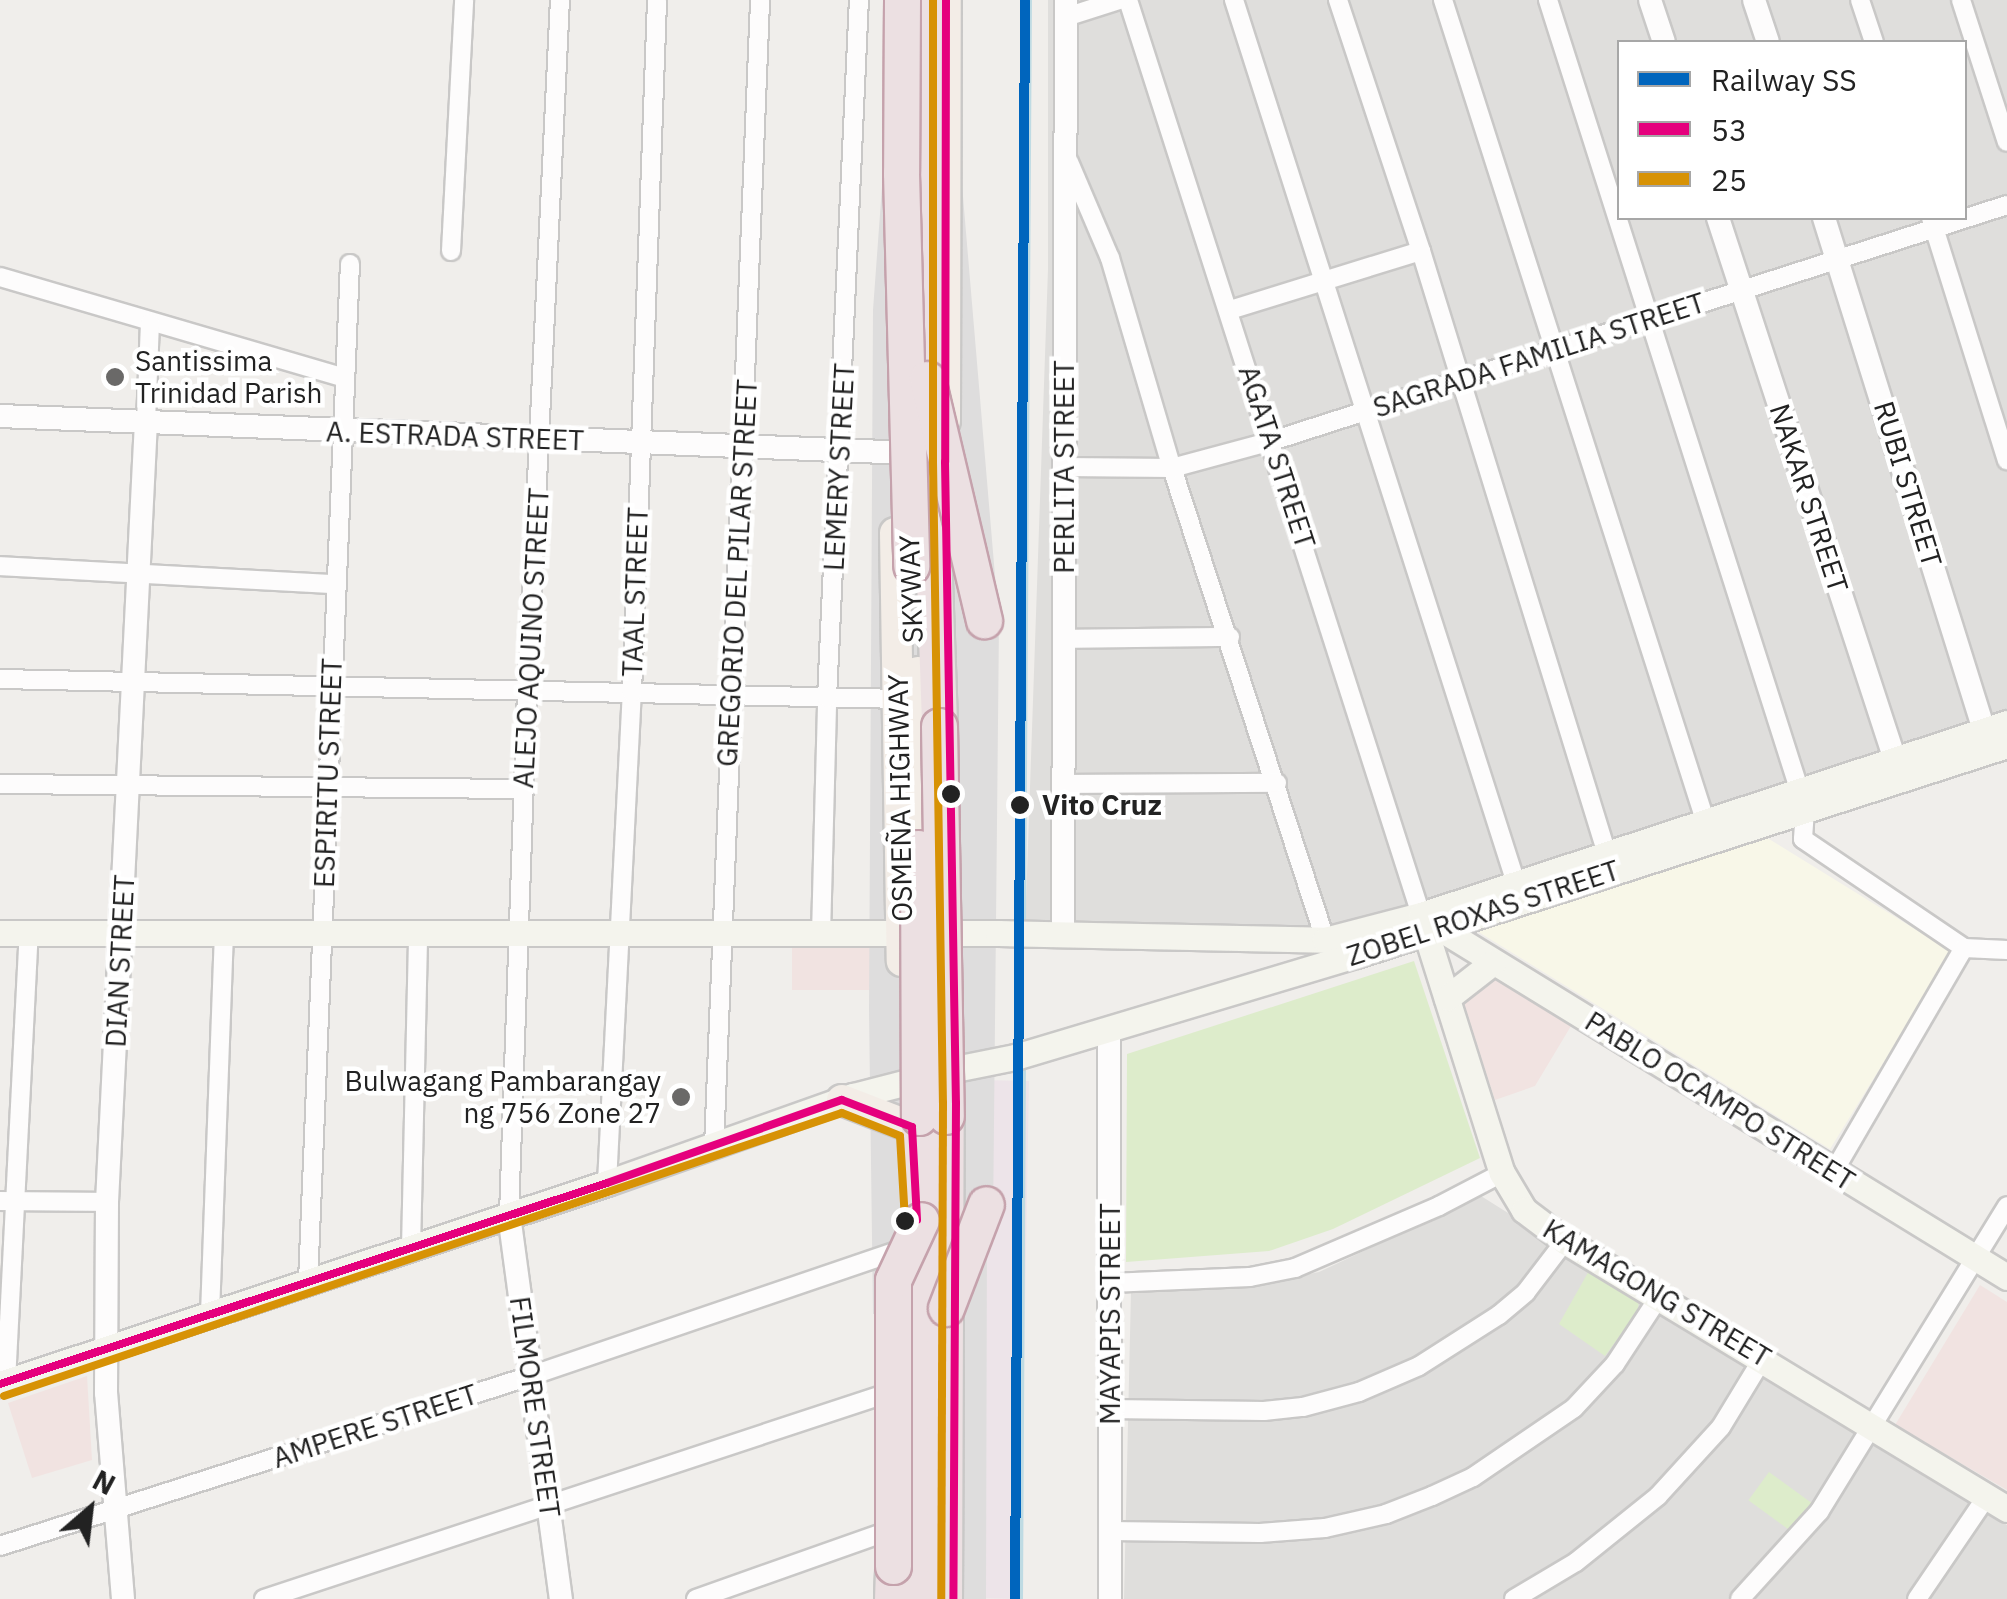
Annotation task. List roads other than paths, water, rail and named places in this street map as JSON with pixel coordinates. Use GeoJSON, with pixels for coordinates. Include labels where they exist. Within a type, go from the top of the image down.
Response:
{"type":"FeatureCollection","features":[{"type":"Feature","properties":{"kind":"highway","name":"SKYWAY"},"geometry":{"type":"LineString","coordinates":[[900,0],[903,302],[917,786],[919,1599]]}},
{"type":"Feature","properties":{"kind":"highway","name":"SKYWAY"},"geometry":{"type":"LineString","coordinates":[[927,0],[927,379],[945,962],[944,1599]]}},
{"type":"Feature","properties":{"kind":"highway"},"geometry":{"type":"LineString","coordinates":[[927,379],[984,620]]}},
{"type":"Feature","properties":{"kind":"highway"},"geometry":{"type":"LineString","coordinates":[[946,1308],[986,1204]]}},
{"type":"Feature","properties":{"kind":"highway"},"geometry":{"type":"LineString","coordinates":[[892,1599],[893,1280],[920,1232]]}},
{"type":"Feature","properties":{"kind":"main road","name":"OSMEÑA HIGHWAY"},"geometry":{"type":"LineString","coordinates":[[900,0],[896,112],[902,453],[899,699],[928,934]]}},
{"type":"Feature","properties":{"kind":"main road","name":"OSMEÑA HIGHWAY"},"geometry":{"type":"LineString","coordinates":[[920,1232],[912,1127],[932,1076],[928,934],[945,462],[946,0]]}},
{"type":"Feature","properties":{"kind":"main road","name":"OSMEÑA HIGHWAY"},"geometry":{"type":"LineString","coordinates":[[902,453],[928,934],[953,1599]]}},
{"type":"Feature","properties":{"kind":"main road","name":"ZOBEL ROXAS STREET"},"geometry":{"type":"LineString","coordinates":[[3,1383],[607,1184],[842,1100],[1109,1029],[1997,737]]}},
{"type":"Feature","properties":{"kind":"main road","name":"ZOBEL ROXAS STREET"},"geometry":{"type":"LineString","coordinates":[[1429,925],[1516,883],[1606,851],[1704,820],[1802,799]]}},
{"type":"Feature","properties":{"kind":"main road"},"geometry":{"type":"LineString","coordinates":[[0,932],[1064,934],[1325,940],[1429,925]]}},
{"type":"Feature","properties":{"kind":"main road","name":"PABLO OCAMPO STREET"},"geometry":{"type":"LineString","coordinates":[[1429,925],[2007,1277]]}},
{"type":"Feature","properties":{"kind":"main road","name":"KAMAGONG STREET"},"geometry":{"type":"LineString","coordinates":[[1429,925],[1447,998],[1502,1173],[1524,1210],[1565,1241],[1997,1503]]}},
{"type":"Feature","properties":{"kind":"main road"},"geometry":{"type":"LineString","coordinates":[[1447,998],[1493,962]]}},
{"type":"Feature","properties":{"kind":"main road"},"geometry":{"type":"LineString","coordinates":[[842,1100],[912,1127]]}},
{"type":"Feature","properties":{"kind":"street"},"geometry":{"type":"LineString","coordinates":[[451,251],[464,0]]}},
{"type":"Feature","properties":{"kind":"street","name":"ALEJO AQUINO STREET"},"geometry":{"type":"LineString","coordinates":[[509,1216],[527,691],[560,0]]}},
{"type":"Feature","properties":{"kind":"street","name":"TAAL STREET"},"geometry":{"type":"LineString","coordinates":[[607,1184],[632,693],[656,0]]}},
{"type":"Feature","properties":{"kind":"street","name":"GREGORIO DEL PILAR STREET"},"geometry":{"type":"LineString","coordinates":[[714,1147],[760,0]]}},
{"type":"Feature","properties":{"kind":"street","name":"LEMERY STREET"},"geometry":{"type":"LineString","coordinates":[[821,935],[827,698],[859,0]]}},
{"type":"Feature","properties":{"kind":"street"},"geometry":{"type":"LineString","coordinates":[[1066,8],[1118,0]]}},
{"type":"Feature","properties":{"kind":"street","name":"AGATA STREET"},"geometry":{"type":"LineString","coordinates":[[1128,0],[1429,925]]}},
{"type":"Feature","properties":{"kind":"street"},"geometry":{"type":"LineString","coordinates":[[1234,0],[1516,883]]}},
{"type":"Feature","properties":{"kind":"street"},"geometry":{"type":"LineString","coordinates":[[1338,0],[1421,251],[1606,851]]}},
{"type":"Feature","properties":{"kind":"street"},"geometry":{"type":"LineString","coordinates":[[1443,0],[1704,820]]}},
{"type":"Feature","properties":{"kind":"street"},"geometry":{"type":"LineString","coordinates":[[1548,0],[1617,216]]}},
{"type":"Feature","properties":{"kind":"street"},"geometry":{"type":"LineString","coordinates":[[1650,0],[1663,40]]}},
{"type":"Feature","properties":{"kind":"street"},"geometry":{"type":"LineString","coordinates":[[1754,0],[1767,40]]}},
{"type":"Feature","properties":{"kind":"street"},"geometry":{"type":"LineString","coordinates":[[1860,0],[1873,40]]}},
{"type":"Feature","properties":{"kind":"street"},"geometry":{"type":"LineString","coordinates":[[1961,0],[2007,142]]}},
{"type":"Feature","properties":{"kind":"street","name":"PERLITA STREET"},"geometry":{"type":"LineString","coordinates":[[1064,934],[1066,8]]}},
{"type":"Feature","properties":{"kind":"street"},"geometry":{"type":"LineString","coordinates":[[1066,155],[1110,258],[1172,468],[1230,637],[1325,940]]}},
{"type":"Feature","properties":{"kind":"street","name":"SAGRADA FAMILIA STREET"},"geometry":{"type":"LineString","coordinates":[[1967,214],[2007,204]]}},
{"type":"Feature","properties":{"kind":"street"},"geometry":{"type":"LineString","coordinates":[[1618,220],[1802,799],[1803,838],[1817,852],[1964,948],[2007,950]]}},
{"type":"Feature","properties":{"kind":"street","name":"NAKAR STREET"},"geometry":{"type":"LineString","coordinates":[[1719,220],[1898,769]]}},
{"type":"Feature","properties":{"kind":"street","name":"RUBI STREET"},"geometry":{"type":"LineString","coordinates":[[1825,220],[1997,737]]}},
{"type":"Feature","properties":{"kind":"street"},"geometry":{"type":"LineString","coordinates":[[1933,223],[2007,460]]}},
{"type":"Feature","properties":{"kind":"street","name":"SAGRADA FAMILIA STREET"},"geometry":{"type":"LineString","coordinates":[[1064,467],[1172,468],[1272,441],[1838,259],[1933,223]]}},
{"type":"Feature","properties":{"kind":"street"},"geometry":{"type":"LineString","coordinates":[[1230,310],[1421,251]]}},
{"type":"Feature","properties":{"kind":"street","name":"ESPIRITU STREET"},"geometry":{"type":"LineString","coordinates":[[308,1282],[350,264]]}},
{"type":"Feature","properties":{"kind":"street"},"geometry":{"type":"LineString","coordinates":[[0,277],[345,378]]}},
{"type":"Feature","properties":{"kind":"street","name":"DIAN STREET"},"geometry":{"type":"LineString","coordinates":[[123,1599],[105,1350],[107,1202],[150,323]]}},
{"type":"Feature","properties":{"kind":"street","name":"A. ESTRADA STREET"},"geometry":{"type":"LineString","coordinates":[[0,416],[902,453]]}},
{"type":"Feature","properties":{"kind":"street"},"geometry":{"type":"LineString","coordinates":[[0,566],[138,570],[336,584]]}},
{"type":"Feature","properties":{"kind":"street"},"geometry":{"type":"LineString","coordinates":[[1063,639],[1230,637]]}},
{"type":"Feature","properties":{"kind":"street"},"geometry":{"type":"LineString","coordinates":[[0,678],[899,699]]}},
{"type":"Feature","properties":{"kind":"street"},"geometry":{"type":"LineString","coordinates":[[1064,784],[1277,783]]}},
{"type":"Feature","properties":{"kind":"street"},"geometry":{"type":"LineString","coordinates":[[0,784],[523,790]]}},
{"type":"Feature","properties":{"kind":"street"},"geometry":{"type":"LineString","coordinates":[[3,1383],[7,1202],[29,933]]}},
{"type":"Feature","properties":{"kind":"street"},"geometry":{"type":"LineString","coordinates":[[210,1314],[224,933]]}},
{"type":"Feature","properties":{"kind":"street"},"geometry":{"type":"LineString","coordinates":[[411,1248],[418,934]]}},
{"type":"Feature","properties":{"kind":"street"},"geometry":{"type":"LineString","coordinates":[[1834,1171],[1964,948]]}},
{"type":"Feature","properties":{"kind":"street","name":"MAYAPIS STREET"},"geometry":{"type":"LineString","coordinates":[[1109,1029],[1110,1599]]}},
{"type":"Feature","properties":{"kind":"street"},"geometry":{"type":"LineString","coordinates":[[1110,1283],[1196,1281],[1294,1268],[1421,1214],[1502,1173]]}},
{"type":"Feature","properties":{"kind":"street"},"geometry":{"type":"LineString","coordinates":[[7,1202],[107,1202]]}},
{"type":"Feature","properties":{"kind":"street"},"geometry":{"type":"LineString","coordinates":[[1740,1599],[1790,1550],[1819,1512],[2007,1206]]}},
{"type":"Feature","properties":{"kind":"street","name":"FILMORE STREET"},"geometry":{"type":"LineString","coordinates":[[509,1216],[561,1599]]}},
{"type":"Feature","properties":{"kind":"street","name":"AMPERE STREET"},"geometry":{"type":"LineString","coordinates":[[0,1546],[530,1376],[920,1232]]}},
{"type":"Feature","properties":{"kind":"street","name":"OSMEÑA HIGHWAY"},"geometry":{"type":"LineString","coordinates":[[884,1599],[885,1342],[898,1279],[920,1232]]}},
{"type":"Feature","properties":{"kind":"street"},"geometry":{"type":"LineString","coordinates":[[1109,1409],[1264,1410],[1303,1407],[1359,1392],[1419,1366],[1499,1315],[1526,1292],[1565,1241]]}},
{"type":"Feature","properties":{"kind":"street"},"geometry":{"type":"LineString","coordinates":[[1110,1531],[1260,1533],[1325,1528],[1386,1514],[1432,1496],[1473,1477],[1574,1408],[1615,1364],[1658,1297]]}},
{"type":"Feature","properties":{"kind":"street"},"geometry":{"type":"LineString","coordinates":[[1514,1599],[1576,1562],[1658,1496],[1720,1427],[1763,1358]]}},
{"type":"Feature","properties":{"kind":"street"},"geometry":{"type":"LineString","coordinates":[[264,1599],[885,1394]]}},
{"type":"Feature","properties":{"kind":"street"},"geometry":{"type":"LineString","coordinates":[[1917,1599],[1997,1503]]}},
{"type":"Feature","properties":{"kind":"street"},"geometry":{"type":"LineString","coordinates":[[696,1599],[885,1532]]}},
{"type":"Feature","properties":{"kind":"waterway"},"geometry":{"type":"LineString","coordinates":[[1023,926],[1029,0]]}},
{"type":"Feature","properties":{"kind":"waterway"},"geometry":{"type":"LineString","coordinates":[[1020,1599],[1023,1064]]}},
{"type":"Feature","properties":{"kind":"rail line","name":"SS"},"geometry":{"type":"LineString","coordinates":[[1015,1599],[1025,0]]}},
{"type":"Feature","properties":{"kind":"place","name":"Santissima Trinidad Parish"},"geometry":{"type":"Point","coordinates":[115,377]}},
{"type":"Feature","properties":{"kind":"place","name":"Vito Cruz"},"geometry":{"type":"Point","coordinates":[1020,805]}},
{"type":"Feature","properties":{"kind":"place","name":"Bulwagang Pambarangay ng 756 Zone 27"},"geometry":{"type":"Point","coordinates":[681,1097]}}]}
